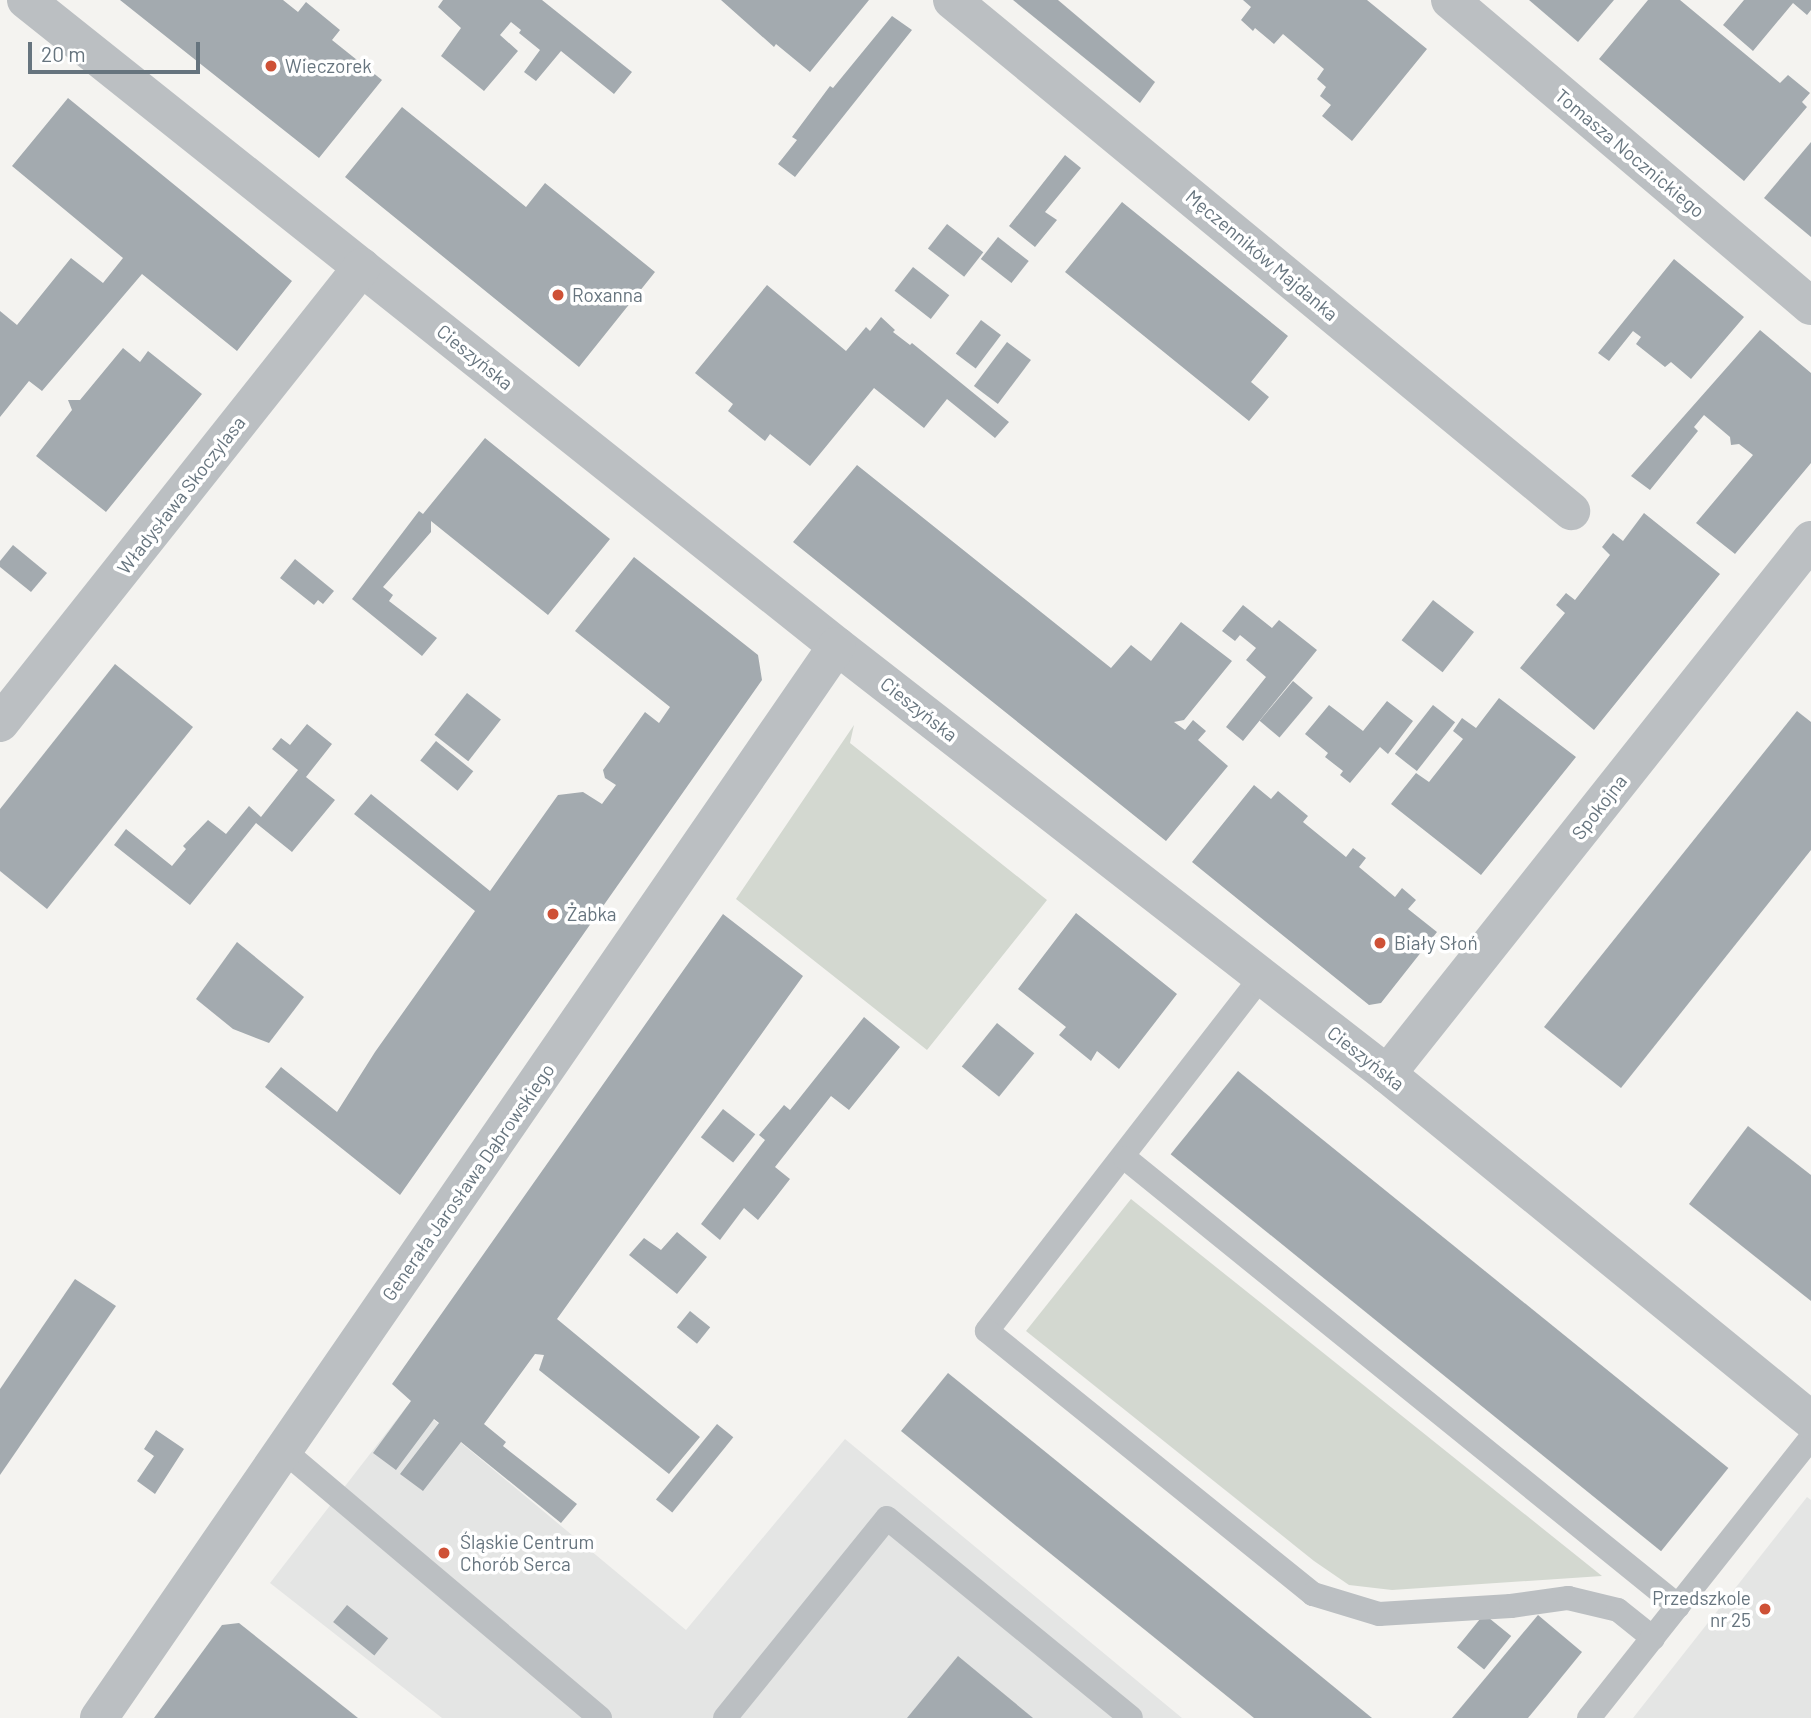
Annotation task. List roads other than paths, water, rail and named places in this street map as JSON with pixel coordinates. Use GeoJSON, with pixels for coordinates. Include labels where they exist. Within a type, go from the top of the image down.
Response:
{"type":"FeatureCollection","features":[{"type":"Feature","properties":{"kind":"street","name":"Cieszyńska"},"geometry":{"type":"LineString","coordinates":[[26,0],[837,646],[1387,1074],[1811,1420]]}},
{"type":"Feature","properties":{"kind":"street","name":"Męczenników Majdanka"},"geometry":{"type":"LineString","coordinates":[[952,0],[1571,511]]}},
{"type":"Feature","properties":{"kind":"street","name":"Tomasza Nocznickiego"},"geometry":{"type":"LineString","coordinates":[[1450,0],[1811,306]]}},
{"type":"Feature","properties":{"kind":"street","name":"Władysława Skoczylasa"},"geometry":{"type":"LineString","coordinates":[[0,723],[362,267]]}},
{"type":"Feature","properties":{"kind":"street","name":"Spokojna"},"geometry":{"type":"LineString","coordinates":[[1387,1074],[1811,540]]}},
{"type":"Feature","properties":{"kind":"street","name":"Generała Jarosława Dąbrowskiego"},"geometry":{"type":"LineString","coordinates":[[99,1718],[837,646]]}},
{"type":"Feature","properties":{"kind":"lane"},"geometry":{"type":"LineString","coordinates":[[1262,976],[1125,1158],[988,1331],[1313,1594],[1379,1614],[1511,1606],[1568,1598],[1618,1610],[1653,1638]]}},
{"type":"Feature","properties":{"kind":"lane"},"geometry":{"type":"LineString","coordinates":[[1125,1158],[1678,1606]]}},
{"type":"Feature","properties":{"kind":"lane"},"geometry":{"type":"LineString","coordinates":[[1589,1718],[1811,1438]]}},
{"type":"Feature","properties":{"kind":"lane"},"geometry":{"type":"LineString","coordinates":[[283,1450],[600,1718]]}},
{"type":"Feature","properties":{"kind":"lane"},"geometry":{"type":"LineString","coordinates":[[725,1718],[887,1518],[1131,1718]]}},
{"type":"Feature","properties":{"kind":"place","name":"Wieczorek"},"geometry":{"type":"Point","coordinates":[271,66]}},
{"type":"Feature","properties":{"kind":"place","name":"Roxanna"},"geometry":{"type":"Point","coordinates":[558,295]}},
{"type":"Feature","properties":{"kind":"place","name":"Żabka"},"geometry":{"type":"Point","coordinates":[553,914]}},
{"type":"Feature","properties":{"kind":"place","name":"Biały Słoń"},"geometry":{"type":"Point","coordinates":[1380,943]}},
{"type":"Feature","properties":{"kind":"place","name":"Śląskie Centrum Chorób Serca"},"geometry":{"type":"Point","coordinates":[444,1553]}},
{"type":"Feature","properties":{"kind":"place","name":"Przedszkole nr 25"},"geometry":{"type":"Point","coordinates":[1765,1609]}}]}
